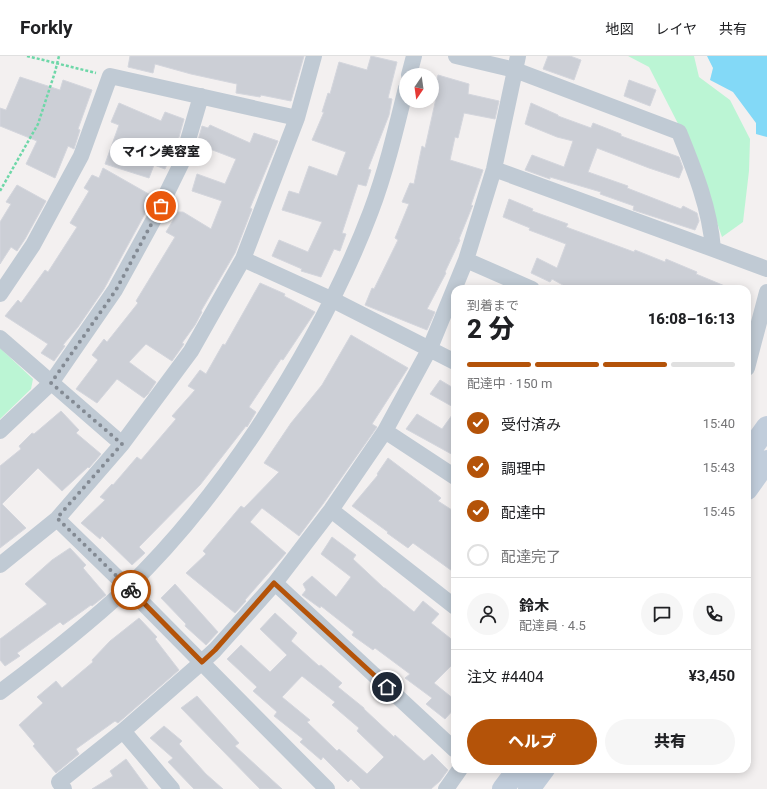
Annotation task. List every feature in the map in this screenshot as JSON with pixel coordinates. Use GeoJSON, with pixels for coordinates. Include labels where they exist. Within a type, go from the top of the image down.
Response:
{"type":"FeatureCollection","features":[{"type":"Feature","properties":{"kind":"main road"},"geometry":{"type":"LineString","coordinates":[[751,449],[767,427]]}},
{"type":"Feature","properties":{"kind":"main road"},"geometry":{"type":"LineString","coordinates":[[751,483],[767,461]]}},
{"type":"Feature","properties":{"kind":"main road"},"geometry":{"type":"LineString","coordinates":[[503,789],[515,773]]}},
{"type":"Feature","properties":{"kind":"main road"},"geometry":{"type":"LineString","coordinates":[[529,789],[541,773]]}},
{"type":"Feature","properties":{"kind":"street"},"geometry":{"type":"LineString","coordinates":[[0,565],[57,518],[122,444],[191,351],[243,259],[297,118],[314,56]]}},
{"type":"Feature","properties":{"kind":"street"},"geometry":{"type":"LineString","coordinates":[[411,68],[414,56]]}},
{"type":"Feature","properties":{"kind":"street"},"geometry":{"type":"LineString","coordinates":[[456,56],[517,63],[679,132],[699,182],[712,232],[713,249]]}},
{"type":"Feature","properties":{"kind":"street"},"geometry":{"type":"LineString","coordinates":[[456,285],[466,260],[494,169],[517,63]]}},
{"type":"Feature","properties":{"kind":"street"},"geometry":{"type":"LineString","coordinates":[[0,294],[33,245],[81,156],[110,76],[297,118]]}},
{"type":"Feature","properties":{"kind":"street"},"geometry":{"type":"LineString","coordinates":[[0,431],[51,383],[116,290],[154,219],[181,164],[200,96]]}},
{"type":"Feature","properties":{"kind":"street"},"geometry":{"type":"LineString","coordinates":[[0,692],[66,642],[128,587],[176,536],[213,492],[285,386],[333,300],[372,209],[401,108]]}},
{"type":"Feature","properties":{"kind":"street"},"geometry":{"type":"LineString","coordinates":[[494,169],[767,269]]}},
{"type":"Feature","properties":{"kind":"street"},"geometry":{"type":"LineString","coordinates":[[243,259],[333,300],[451,360]]}},
{"type":"Feature","properties":{"kind":"street"},"geometry":{"type":"LineString","coordinates":[[466,260],[523,285]]}},
{"type":"Feature","properties":{"kind":"street"},"geometry":{"type":"LineString","coordinates":[[751,353],[767,292]]}},
{"type":"Feature","properties":{"kind":"street"},"geometry":{"type":"LineString","coordinates":[[64,789],[59,782],[123,731],[215,650],[274,583],[331,510],[385,431],[430,348],[451,297]]}},
{"type":"Feature","properties":{"kind":"street"},"geometry":{"type":"LineString","coordinates":[[0,338],[122,444]]}},
{"type":"Feature","properties":{"kind":"street"},"geometry":{"type":"LineString","coordinates":[[385,431],[451,474]]}},
{"type":"Feature","properties":{"kind":"street"},"geometry":{"type":"LineString","coordinates":[[331,510],[451,604]]}},
{"type":"Feature","properties":{"kind":"street"},"geometry":{"type":"LineString","coordinates":[[57,518],[128,587],[327,789]]}},
{"type":"Feature","properties":{"kind":"street"},"geometry":{"type":"LineString","coordinates":[[274,583],[451,746]]}},
{"type":"Feature","properties":{"kind":"street"},"geometry":{"type":"LineString","coordinates":[[123,731],[172,789]]}},
{"type":"Feature","properties":{"kind":"street"},"geometry":{"type":"LineString","coordinates":[[446,789],[457,773]]}},
{"type":"Feature","properties":{"kind":"path"},"geometry":{"type":"LineString","coordinates":[[27,56],[110,76]]}},
{"type":"Feature","properties":{"kind":"path"},"geometry":{"type":"LineString","coordinates":[[0,191],[38,124],[59,56]]}},
{"type":"Feature","properties":{"kind":"green space"},"geometry":{"type":"Polygon","coordinates":[[[628,56],[694,56],[699,77],[730,100],[750,139],[749,171],[743,222],[722,237],[691,149],[649,67],[628,56]]]}},
{"type":"Feature","properties":{"kind":"green space"},"geometry":{"type":"Polygon","coordinates":[[[0,348],[33,379],[31,389],[0,419],[0,348]]]}},
{"type":"Feature","properties":{"kind":"water"},"geometry":{"type":"Polygon","coordinates":[[[707,56],[767,56],[767,137],[756,134],[756,123],[733,92],[710,80],[713,68],[707,56]]]}},
{"type":"Feature","properties":{"kind":"building"},"geometry":{"type":"Polygon","coordinates":[[[130,56],[304,56],[291,101],[261,95],[260,97],[236,93],[237,84],[155,64],[153,73],[128,67],[130,56]]]}},
{"type":"Feature","properties":{"kind":"building"},"geometry":{"type":"Polygon","coordinates":[[[371,56],[397,62],[388,98],[392,99],[389,115],[368,169],[371,170],[366,186],[358,184],[342,233],[346,234],[340,251],[334,249],[321,277],[301,271],[302,269],[272,256],[279,240],[308,252],[322,222],[282,210],[289,191],[299,194],[309,166],[337,176],[346,152],[312,140],[324,112],[322,112],[328,93],[330,94],[339,62],[367,70],[371,56]]]}},
{"type":"Feature","properties":{"kind":"building"},"geometry":{"type":"Polygon","coordinates":[[[548,56],[570,56],[581,60],[574,80],[543,69],[548,56]]]}},
{"type":"Feature","properties":{"kind":"building"},"geometry":{"type":"Polygon","coordinates":[[[439,75],[469,84],[468,94],[499,101],[495,119],[464,113],[458,138],[455,137],[450,160],[483,170],[471,205],[473,206],[459,239],[460,240],[445,272],[446,273],[427,309],[435,312],[427,330],[365,305],[372,288],[374,289],[398,240],[395,238],[409,204],[402,202],[410,183],[414,184],[422,146],[425,148],[434,108],[439,108],[439,75]]]}},
{"type":"Feature","properties":{"kind":"building"},"geometry":{"type":"Polygon","coordinates":[[[20,77],[60,90],[63,80],[92,90],[78,129],[80,130],[74,149],[68,146],[55,178],[26,164],[37,141],[0,126],[0,108],[6,110],[20,77]]]}},
{"type":"Feature","properties":{"kind":"building"},"geometry":{"type":"Polygon","coordinates":[[[629,80],[656,90],[650,106],[624,96],[629,80]]]}},
{"type":"Feature","properties":{"kind":"building"},"geometry":{"type":"Polygon","coordinates":[[[119,103],[161,121],[165,112],[184,119],[179,137],[165,169],[154,165],[149,178],[105,164],[119,125],[111,122],[119,103]]]}},
{"type":"Feature","properties":{"kind":"building"},"geometry":{"type":"Polygon","coordinates":[[[531,103],[558,116],[591,128],[593,123],[621,134],[621,136],[679,157],[683,168],[679,178],[597,148],[588,172],[628,186],[627,188],[681,209],[683,206],[697,213],[699,221],[695,230],[633,210],[634,206],[600,194],[601,192],[550,177],[550,179],[525,170],[532,155],[564,167],[573,141],[557,137],[525,124],[531,103]]]}},
{"type":"Feature","properties":{"kind":"building"},"geometry":{"type":"Polygon","coordinates":[[[210,125],[250,143],[254,133],[278,141],[250,208],[252,209],[235,253],[201,311],[202,312],[195,325],[182,343],[184,344],[172,361],[146,344],[129,362],[156,382],[148,394],[144,398],[117,379],[97,403],[76,389],[98,360],[92,355],[104,339],[107,342],[138,303],[136,301],[175,237],[166,232],[178,212],[183,212],[211,229],[222,201],[192,191],[197,174],[225,184],[236,159],[197,144],[202,126],[208,128],[210,125]]]}},
{"type":"Feature","properties":{"kind":"building"},"geometry":{"type":"Polygon","coordinates":[[[103,168],[154,197],[104,289],[78,327],[63,345],[65,346],[54,361],[41,353],[48,344],[5,316],[18,300],[21,303],[45,270],[48,272],[77,227],[70,223],[89,191],[84,188],[92,175],[99,178],[103,168]]]}},
{"type":"Feature","properties":{"kind":"building"},"geometry":{"type":"Polygon","coordinates":[[[17,185],[46,201],[17,251],[11,247],[0,264],[0,222],[11,204],[6,202],[17,185]]]}},
{"type":"Feature","properties":{"kind":"building"},"geometry":{"type":"Polygon","coordinates":[[[509,199],[533,209],[532,211],[568,224],[566,227],[634,252],[635,250],[665,262],[666,259],[722,285],[563,285],[552,279],[550,282],[531,273],[537,258],[557,268],[566,244],[529,230],[530,228],[503,217],[509,199]]]}},
{"type":"Feature","properties":{"kind":"building"},"geometry":{"type":"Polygon","coordinates":[[[260,283],[285,294],[284,296],[315,312],[249,407],[256,412],[247,427],[246,426],[200,485],[139,547],[145,553],[132,565],[102,536],[100,539],[81,523],[105,500],[100,497],[112,484],[113,485],[137,457],[141,460],[176,419],[172,416],[195,390],[188,386],[200,370],[206,374],[223,344],[225,345],[260,283]]]}},
{"type":"Feature","properties":{"kind":"building"},"geometry":{"type":"Polygon","coordinates":[[[351,335],[408,368],[372,424],[377,427],[299,536],[262,508],[250,522],[286,553],[235,613],[186,573],[206,554],[203,551],[241,506],[244,508],[279,472],[264,463],[291,423],[322,385],[351,335]]]}},
{"type":"Feature","properties":{"kind":"building"},"geometry":{"type":"Polygon","coordinates":[[[440,380],[451,387],[451,406],[430,394],[440,380]]]}},
{"type":"Feature","properties":{"kind":"building"},"geometry":{"type":"Polygon","coordinates":[[[61,411],[79,430],[76,433],[101,454],[89,468],[88,467],[62,491],[38,468],[2,504],[26,528],[0,548],[0,466],[21,449],[19,446],[32,433],[34,434],[61,411]]]}},
{"type":"Feature","properties":{"kind":"building"},"geometry":{"type":"Polygon","coordinates":[[[417,414],[442,429],[451,417],[451,454],[406,429],[417,414]]]}},
{"type":"Feature","properties":{"kind":"building"},"geometry":{"type":"Polygon","coordinates":[[[388,458],[441,498],[438,501],[451,509],[451,570],[413,543],[408,548],[352,506],[378,475],[377,474],[388,458]]]}},
{"type":"Feature","properties":{"kind":"building"},"geometry":{"type":"Polygon","coordinates":[[[332,537],[356,555],[353,559],[384,588],[414,612],[423,601],[439,614],[431,623],[451,639],[451,666],[434,683],[451,697],[451,712],[445,719],[426,704],[432,698],[405,678],[410,674],[375,648],[373,650],[352,635],[354,632],[321,606],[320,608],[302,595],[306,590],[303,584],[312,576],[336,597],[351,577],[321,554],[332,537]]]}},
{"type":"Feature","properties":{"kind":"building"},"geometry":{"type":"Polygon","coordinates":[[[70,548],[86,565],[83,568],[106,595],[63,625],[60,622],[17,653],[20,656],[5,666],[0,660],[0,639],[47,604],[25,584],[52,560],[70,548]]]}},
{"type":"Feature","properties":{"kind":"building"},"geometry":{"type":"Polygon","coordinates":[[[175,584],[218,632],[206,645],[185,626],[186,624],[161,598],[175,584]]]}},
{"type":"Feature","properties":{"kind":"building"},"geometry":{"type":"Polygon","coordinates":[[[275,613],[297,633],[291,641],[319,666],[321,665],[342,683],[338,687],[364,708],[394,737],[395,735],[424,761],[432,754],[448,770],[440,781],[431,789],[361,789],[351,779],[348,782],[323,757],[321,760],[300,742],[303,739],[274,716],[277,712],[253,691],[257,687],[227,659],[241,645],[270,672],[287,655],[260,629],[275,613]],[[302,676],[282,697],[310,720],[307,722],[337,751],[339,749],[367,774],[384,757],[357,731],[359,728],[332,705],[335,702],[302,676]]]}},
{"type":"Feature","properties":{"kind":"building"},"geometry":{"type":"Polygon","coordinates":[[[139,618],[157,637],[155,639],[179,670],[118,723],[115,721],[76,749],[79,754],[56,773],[33,746],[35,744],[19,725],[43,703],[37,697],[56,681],[62,688],[93,662],[92,660],[110,641],[139,618]]]}},
{"type":"Feature","properties":{"kind":"building"},"geometry":{"type":"Polygon","coordinates":[[[197,696],[239,743],[235,746],[282,789],[260,789],[181,708],[197,696]]]}},
{"type":"Feature","properties":{"kind":"building"},"geometry":{"type":"Polygon","coordinates":[[[164,726],[182,741],[179,744],[206,774],[223,789],[194,789],[168,762],[173,758],[150,738],[164,726]]]}},
{"type":"Feature","properties":{"kind":"building"},"geometry":{"type":"Polygon","coordinates":[[[126,759],[148,789],[92,789],[113,776],[110,771],[126,759]]]}},
{"type":"Feature","properties":{"kind":"way so far"},"geometry":{"type":"LineString","coordinates":[[131,590],[57,518],[122,444],[51,383],[116,290],[161,206]]}},
{"type":"Feature","properties":{"kind":"place","name":"マイン美容室"},"geometry":{"type":"Point","coordinates":[161,206]}},
{"type":"Feature","properties":{"kind":"route"},"geometry":{"type":"LineString","coordinates":[[131,590],[202,662],[215,650],[274,583],[387,687]]}}]}
